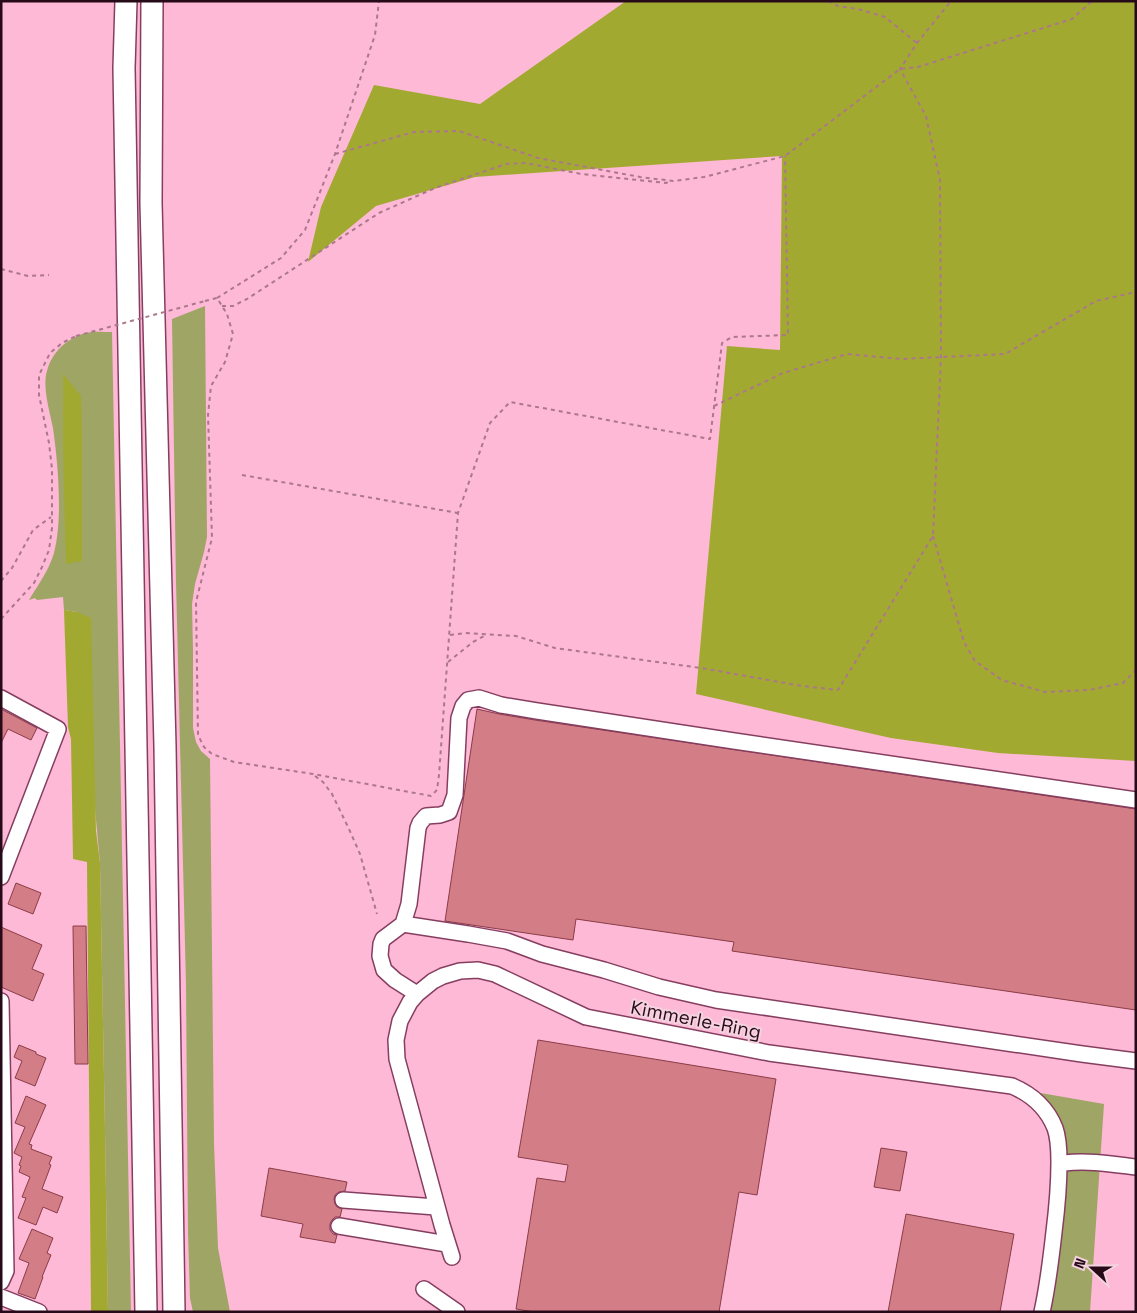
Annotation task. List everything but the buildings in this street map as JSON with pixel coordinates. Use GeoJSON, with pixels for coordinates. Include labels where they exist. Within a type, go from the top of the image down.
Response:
{"type":"FeatureCollection","features":[{"type":"Feature","properties":{"kind":"highway"},"geometry":{"type":"LineString","coordinates":[[126,1],[124,78],[146,1312]]}},
{"type":"Feature","properties":{"kind":"highway"},"geometry":{"type":"LineString","coordinates":[[152,1],[151,203],[165,746],[174,1312]]}},
{"type":"Feature","properties":{"kind":"street"},"geometry":{"type":"LineString","coordinates":[[1,698],[58,729],[1,876]]}},
{"type":"Feature","properties":{"kind":"street"},"geometry":{"type":"LineString","coordinates":[[416,994],[384,970],[380,956],[381,944],[383,939],[403,924],[409,904],[420,823],[426,816],[449,812],[455,795],[459,718],[463,706],[468,700],[479,698],[501,705],[537,711],[1136,800]]}},
{"type":"Feature","properties":{"kind":"street"},"geometry":{"type":"LineString","coordinates":[[403,924],[507,941],[542,954],[659,987],[716,1000],[1136,1061]]}},
{"type":"Feature","properties":{"kind":"street","name":"Kimmerle-Ring"},"geometry":{"type":"LineString","coordinates":[[339,1226],[449,1250],[397,1060],[397,1030],[407,1007],[416,994],[434,981],[452,973],[469,970],[487,971],[586,1018],[769,1053],[1012,1086],[1022,1090],[1045,1111],[1055,1128],[1059,1147],[1060,1186],[1047,1290],[1042,1312]]}},
{"type":"Feature","properties":{"kind":"street"},"geometry":{"type":"LineString","coordinates":[[1,1001],[6,1267],[1,1282]]}},
{"type":"Feature","properties":{"kind":"street"},"geometry":{"type":"LineString","coordinates":[[1064,1163],[1088,1162],[1136,1167]]}},
{"type":"Feature","properties":{"kind":"street"},"geometry":{"type":"LineString","coordinates":[[343,1200],[436,1207]]}},
{"type":"Feature","properties":{"kind":"street"},"geometry":{"type":"LineString","coordinates":[[424,1289],[457,1312]]}},
{"type":"Feature","properties":{"kind":"street"},"geometry":{"type":"LineString","coordinates":[[1,1297],[40,1312]]}},
{"type":"Feature","properties":{"kind":"path"},"geometry":{"type":"LineString","coordinates":[[1,619],[34,583],[49,550],[52,528],[52,469],[49,443],[39,395],[40,376],[50,354],[62,343],[76,336],[217,298],[281,258],[305,230],[336,154],[375,35],[379,1]]}},
{"type":"Feature","properties":{"kind":"path"},"geometry":{"type":"LineString","coordinates":[[828,1],[838,6],[885,16],[917,43]]}},
{"type":"Feature","properties":{"kind":"path"},"geometry":{"type":"LineString","coordinates":[[336,154],[414,132],[459,131],[538,158],[668,181],[704,177],[785,156],[900,69],[917,43],[951,1]]}},
{"type":"Feature","properties":{"kind":"path"},"geometry":{"type":"LineString","coordinates":[[900,69],[918,67],[1072,20],[1092,1]]}},
{"type":"Feature","properties":{"kind":"path"},"geometry":{"type":"LineString","coordinates":[[900,69],[926,116],[940,180],[941,357],[932,536],[964,642],[975,662],[1002,680],[1045,692],[1089,690],[1123,683],[1136,670]]}},
{"type":"Feature","properties":{"kind":"path"},"geometry":{"type":"LineString","coordinates":[[217,298],[226,314],[233,334],[225,362],[211,386],[208,415],[212,538],[196,602],[198,735],[204,747],[212,754],[234,762],[313,774],[431,796],[437,790],[439,775],[458,513],[490,423],[510,402],[710,440],[722,343],[732,336],[788,335],[785,156]]}},
{"type":"Feature","properties":{"kind":"path"},"geometry":{"type":"LineString","coordinates":[[222,306],[233,306],[247,299],[379,213],[435,188],[506,164],[526,163],[581,174],[666,183],[668,181]]}},
{"type":"Feature","properties":{"kind":"path"},"geometry":{"type":"LineString","coordinates":[[1,269],[28,276],[48,275]]}},
{"type":"Feature","properties":{"kind":"path"},"geometry":{"type":"LineString","coordinates":[[714,406],[783,373],[847,354],[901,359],[1005,354],[1096,301],[1136,292]]}},
{"type":"Feature","properties":{"kind":"path"},"geometry":{"type":"LineString","coordinates":[[242,475],[458,513]]}},
{"type":"Feature","properties":{"kind":"path"},"geometry":{"type":"LineString","coordinates":[[1,582],[12,568],[33,530],[51,517]]}},
{"type":"Feature","properties":{"kind":"path"},"geometry":{"type":"LineString","coordinates":[[450,635],[465,633],[516,636],[555,648],[701,668],[802,686],[838,690],[932,536]]}},
{"type":"Feature","properties":{"kind":"path"},"geometry":{"type":"LineString","coordinates":[[448,662],[473,642],[486,635]]}},
{"type":"Feature","properties":{"kind":"path"},"geometry":{"type":"LineString","coordinates":[[313,774],[323,782],[332,794],[349,829],[360,854],[377,914]]}},
{"type":"Feature","properties":{"kind":"green space"},"geometry":{"type":"Polygon","coordinates":[[[205,306],[207,537],[192,604],[193,728],[196,742],[201,751],[210,759],[214,1144],[218,1248],[230,1312],[193,1312],[190,1298],[188,1232],[186,984],[176,582],[172,319],[205,306]]]}},
{"type":"Feature","properties":{"kind":"green space"},"geometry":{"type":"Polygon","coordinates":[[[89,332],[112,332],[131,1312],[108,1312],[100,863],[77,612],[64,610],[63,597],[29,600],[52,559],[57,539],[59,508],[57,458],[45,384],[49,364],[61,347],[73,338],[89,332]]]}},
{"type":"Feature","properties":{"kind":"green space"},"geometry":{"type":"Polygon","coordinates":[[[1035,1092],[1104,1104],[1090,1312],[1051,1312],[1066,1182],[1035,1092]]]}},
{"type":"Feature","properties":{"kind":"shaded area"},"geometry":{"type":"Polygon","coordinates":[[[626,1],[1136,1],[1136,761],[998,753],[891,738],[696,694],[727,346],[780,350],[782,156],[475,177],[376,206],[308,262],[321,207],[374,85],[480,104],[626,1]]]}},
{"type":"Feature","properties":{"kind":"shaded area"},"geometry":{"type":"Polygon","coordinates":[[[63,374],[81,396],[82,436],[82,561],[66,564],[63,447],[63,374]]]}},
{"type":"Feature","properties":{"kind":"shaded area"},"geometry":{"type":"Polygon","coordinates":[[[64,610],[77,612],[91,618],[96,831],[100,863],[108,1312],[91,1312],[87,862],[73,859],[71,739],[68,727],[64,610]]]}}]}
